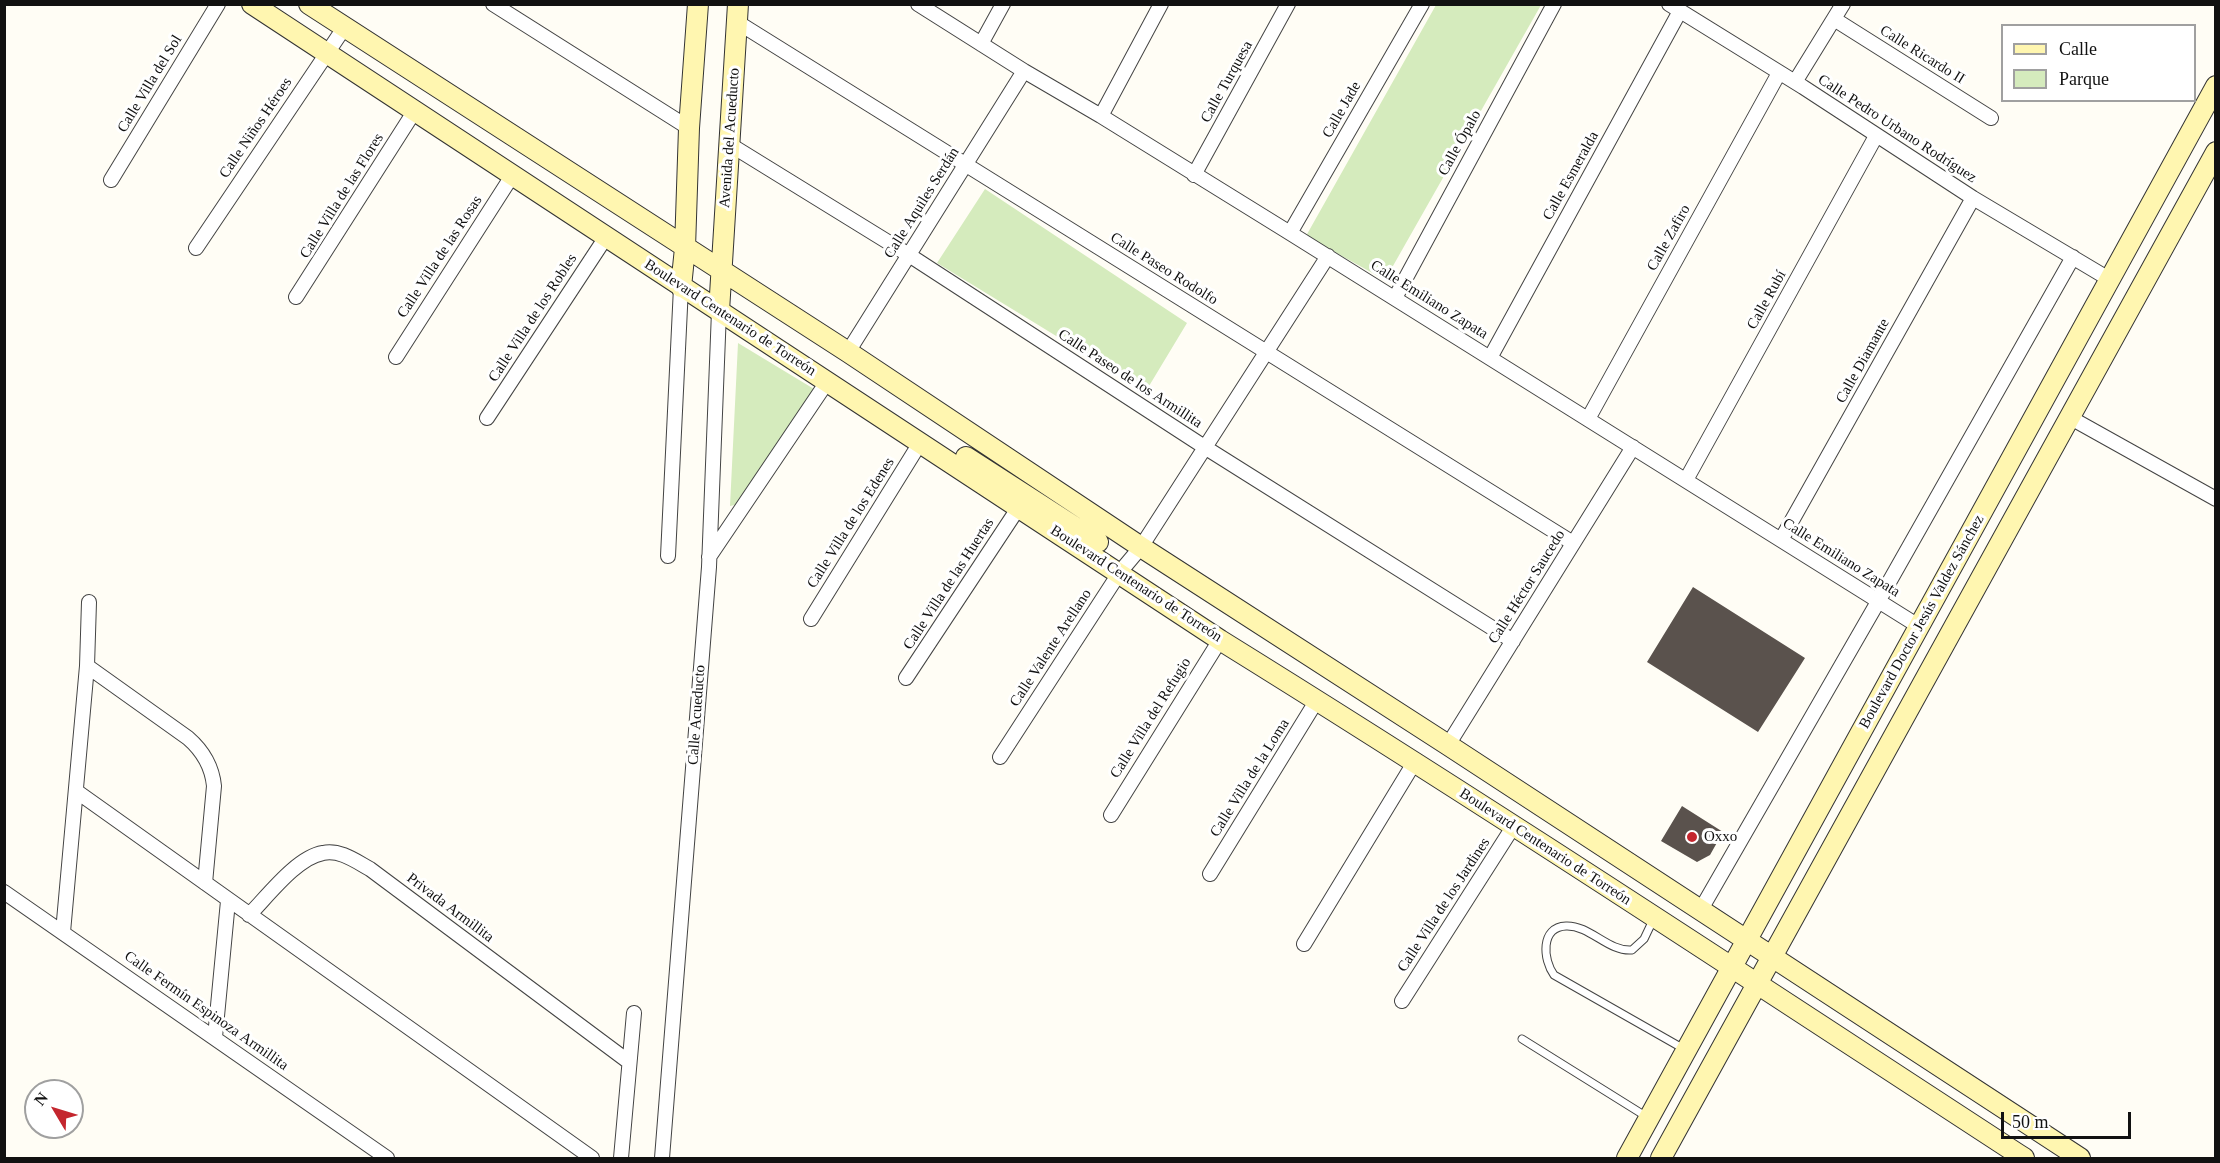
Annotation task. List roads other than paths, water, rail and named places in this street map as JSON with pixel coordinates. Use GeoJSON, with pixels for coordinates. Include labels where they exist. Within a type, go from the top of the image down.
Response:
{"type":"FeatureCollection","features":[{"type":"Feature","properties":{"kind":"street","name":"Calle Villa del Sol"},"geometry":{"type":"LineString","coordinates":[[111,180],[218,4]]}},
{"type":"Feature","properties":{"kind":"street","name":"Boulevard Centenario de Torreón"},"geometry":{"type":"LineString","coordinates":[[252,4],[926,447],[1019,507],[1124,567],[1220,640],[1317,700],[2024,1158]]}},
{"type":"Feature","properties":{"kind":"street"},"geometry":{"type":"LineString","coordinates":[[493,4],[688,128]]}},
{"type":"Feature","properties":{"kind":"street"},"geometry":{"type":"LineString","coordinates":[[668,556],[681,287],[685,248],[688,128],[698,4]]}},
{"type":"Feature","properties":{"kind":"street","name":"Calle Emiliano Zapata"},"geometry":{"type":"LineString","coordinates":[[918,4],[1328,256],[1920,627]]}},
{"type":"Feature","properties":{"kind":"street"},"geometry":{"type":"LineString","coordinates":[[981,44],[1003,4]]}},
{"type":"Feature","properties":{"kind":"street"},"geometry":{"type":"LineString","coordinates":[[1101,116],[1161,4]]}},
{"type":"Feature","properties":{"kind":"street","name":"Calle Turquesa"},"geometry":{"type":"LineString","coordinates":[[1194,174],[1288,4]]}},
{"type":"Feature","properties":{"kind":"street","name":"Calle Jade"},"geometry":{"type":"LineString","coordinates":[[1290,233],[1422,4]]}},
{"type":"Feature","properties":{"kind":"street","name":"Calle Ópalo"},"geometry":{"type":"LineString","coordinates":[[1395,298],[1554,4]]}},
{"type":"Feature","properties":{"kind":"street"},"geometry":{"type":"LineString","coordinates":[[1795,82],[1843,4]]}},
{"type":"Feature","properties":{"kind":"street","name":"Boulevard Centenario de Torreón"},"geometry":{"type":"LineString","coordinates":[[319,7],[344,28],[848,352],[1141,547],[2080,1158]]}},
{"type":"Feature","properties":{"kind":"street","name":"Calle Pedro Urbano Rodríguez"},"geometry":{"type":"LineString","coordinates":[[1675,8],[1795,82],[1973,198],[2109,279]]}},
{"type":"Feature","properties":{"kind":"street","name":"Calle Esmeralda"},"geometry":{"type":"LineString","coordinates":[[1490,357],[1675,8]]}},
{"type":"Feature","properties":{"kind":"street","name":"Avenida del Acueducto"},"geometry":{"type":"LineString","coordinates":[[722,271],[738,13]]}},
{"type":"Feature","properties":{"kind":"street","name":"Calle Paseo Rodolfo"},"geometry":{"type":"LineString","coordinates":[[738,13],[966,165],[1573,543]]}},
{"type":"Feature","properties":{"kind":"street","name":"Calle Ricardo II"},"geometry":{"type":"LineString","coordinates":[[1834,19],[1991,118]]}},
{"type":"Feature","properties":{"kind":"street","name":"Calle Niños Héroes"},"geometry":{"type":"LineString","coordinates":[[196,248],[344,28]]}},
{"type":"Feature","properties":{"kind":"street","name":"Calle Aquiles Serdán"},"geometry":{"type":"LineString","coordinates":[[848,352],[1024,71]]}},
{"type":"Feature","properties":{"kind":"street","name":"Calle Zafiro"},"geometry":{"type":"LineString","coordinates":[[1588,419],[1779,73]]}},
{"type":"Feature","properties":{"kind":"street","name":"Boulevard Doctor Jesús Valdez Sánchez"},"geometry":{"type":"LineString","coordinates":[[1627,1158],[2216,86]]}},
{"type":"Feature","properties":{"kind":"street","name":"Calle Villa de las Flores"},"geometry":{"type":"LineString","coordinates":[[297,297],[414,112]]}},
{"type":"Feature","properties":{"kind":"street","name":"Calle Rubí"},"geometry":{"type":"LineString","coordinates":[[1686,480],[1876,136]]}},
{"type":"Feature","properties":{"kind":"street","name":"Calle Paseo de los Armillita"},"geometry":{"type":"LineString","coordinates":[[729,144],[909,255],[1206,448],[1513,641]]}},
{"type":"Feature","properties":{"kind":"street","name":"Boulevard Doctor Jesús Valdez Sánchez"},"geometry":{"type":"LineString","coordinates":[[1661,1158],[2216,152]]}},
{"type":"Feature","properties":{"kind":"street","name":"Calle Villa de las Rosas"},"geometry":{"type":"LineString","coordinates":[[396,357],[512,176]]}},
{"type":"Feature","properties":{"kind":"street","name":"Calle Diamante"},"geometry":{"type":"LineString","coordinates":[[1781,540],[1973,198]]}},
{"type":"Feature","properties":{"kind":"street","name":"Calle Villa de los Robles"},"geometry":{"type":"LineString","coordinates":[[487,418],[606,237]]}},
{"type":"Feature","properties":{"kind":"street","name":"Calle Valente Arellano"},"geometry":{"type":"LineString","coordinates":[[1000,757],[1124,567],[1141,547],[1206,448],[1328,256]]}},
{"type":"Feature","properties":{"kind":"street"},"geometry":{"type":"LineString","coordinates":[[1700,911],[1880,600],[2073,257]]}},
{"type":"Feature","properties":{"kind":"street","name":"Calle Acueducto"},"geometry":{"type":"LineString","coordinates":[[662,1158],[709,557],[722,271]]}},
{"type":"Feature","properties":{"kind":"street"},"geometry":{"type":"LineString","coordinates":[[709,557],[827,382]]}},
{"type":"Feature","properties":{"kind":"street"},"geometry":{"type":"LineString","coordinates":[[2069,417],[2216,499]]}},
{"type":"Feature","properties":{"kind":"street"},"geometry":{"type":"LineString","coordinates":[[926,447],[946,444],[1124,567]]}},
{"type":"Feature","properties":{"kind":"street","name":"Calle Villa de los Edenes"},"geometry":{"type":"LineString","coordinates":[[811,620],[926,447]]}},
{"type":"Feature","properties":{"kind":"street","name":"Calle Héctor Saucedo"},"geometry":{"type":"LineString","coordinates":[[1448,745],[1633,447]]}},
{"type":"Feature","properties":{"kind":"street","name":"Calle Villa de las Huertas"},"geometry":{"type":"LineString","coordinates":[[906,678],[1019,507]]}},
{"type":"Feature","properties":{"kind":"street"},"geometry":{"type":"LineString","coordinates":[[63,932],[87,666],[89,602]]}},
{"type":"Feature","properties":{"kind":"street","name":"Calle Villa del Refugio"},"geometry":{"type":"LineString","coordinates":[[1111,815],[1220,640]]}},
{"type":"Feature","properties":{"kind":"street"},"geometry":{"type":"LineString","coordinates":[[87,666],[188,738],[199,747],[206,759],[212,772],[214,786],[205,883]]}},
{"type":"Feature","properties":{"kind":"street","name":"Calle Villa de la Loma"},"geometry":{"type":"LineString","coordinates":[[1210,874],[1317,700]]}},
{"type":"Feature","properties":{"kind":"street"},"geometry":{"type":"LineString","coordinates":[[1304,944],[1414,763]]}},
{"type":"Feature","properties":{"kind":"street"},"geometry":{"type":"LineString","coordinates":[[76,791],[592,1158]]}},
{"type":"Feature","properties":{"kind":"street","name":"Calle Villa de los Jardines"},"geometry":{"type":"LineString","coordinates":[[1402,1001],[1513,827]]}},
{"type":"Feature","properties":{"kind":"street","name":"Privada Armillita"},"geometry":{"type":"LineString","coordinates":[[249,915],[285,878],[310,858],[324,852],[348,857],[370,869],[629,1062]]}},
{"type":"Feature","properties":{"kind":"street","name":"Calle Fermín Espinoza Armillita"},"geometry":{"type":"LineString","coordinates":[[4,892],[387,1158]]}},
{"type":"Feature","properties":{"kind":"street"},"geometry":{"type":"LineString","coordinates":[[215,1037],[228,901]]}},
{"type":"Feature","properties":{"kind":"street"},"geometry":{"type":"LineString","coordinates":[[621,1158],[634,1013]]}},
{"type":"Feature","properties":{"kind":"lane"},"geometry":{"type":"LineString","coordinates":[[1654,918],[1644,939],[1632,950],[1617,949],[1573,926],[1562,926],[1553,931],[1548,939],[1545,958],[1554,975],[1687,1051]]}},
{"type":"Feature","properties":{"kind":"lane"},"geometry":{"type":"LineString","coordinates":[[1522,1039],[1649,1118]]}},
{"type":"Feature","properties":{"kind":"place","name":"Oxxo"},"geometry":{"type":"Point","coordinates":[1692,837]}}]}
